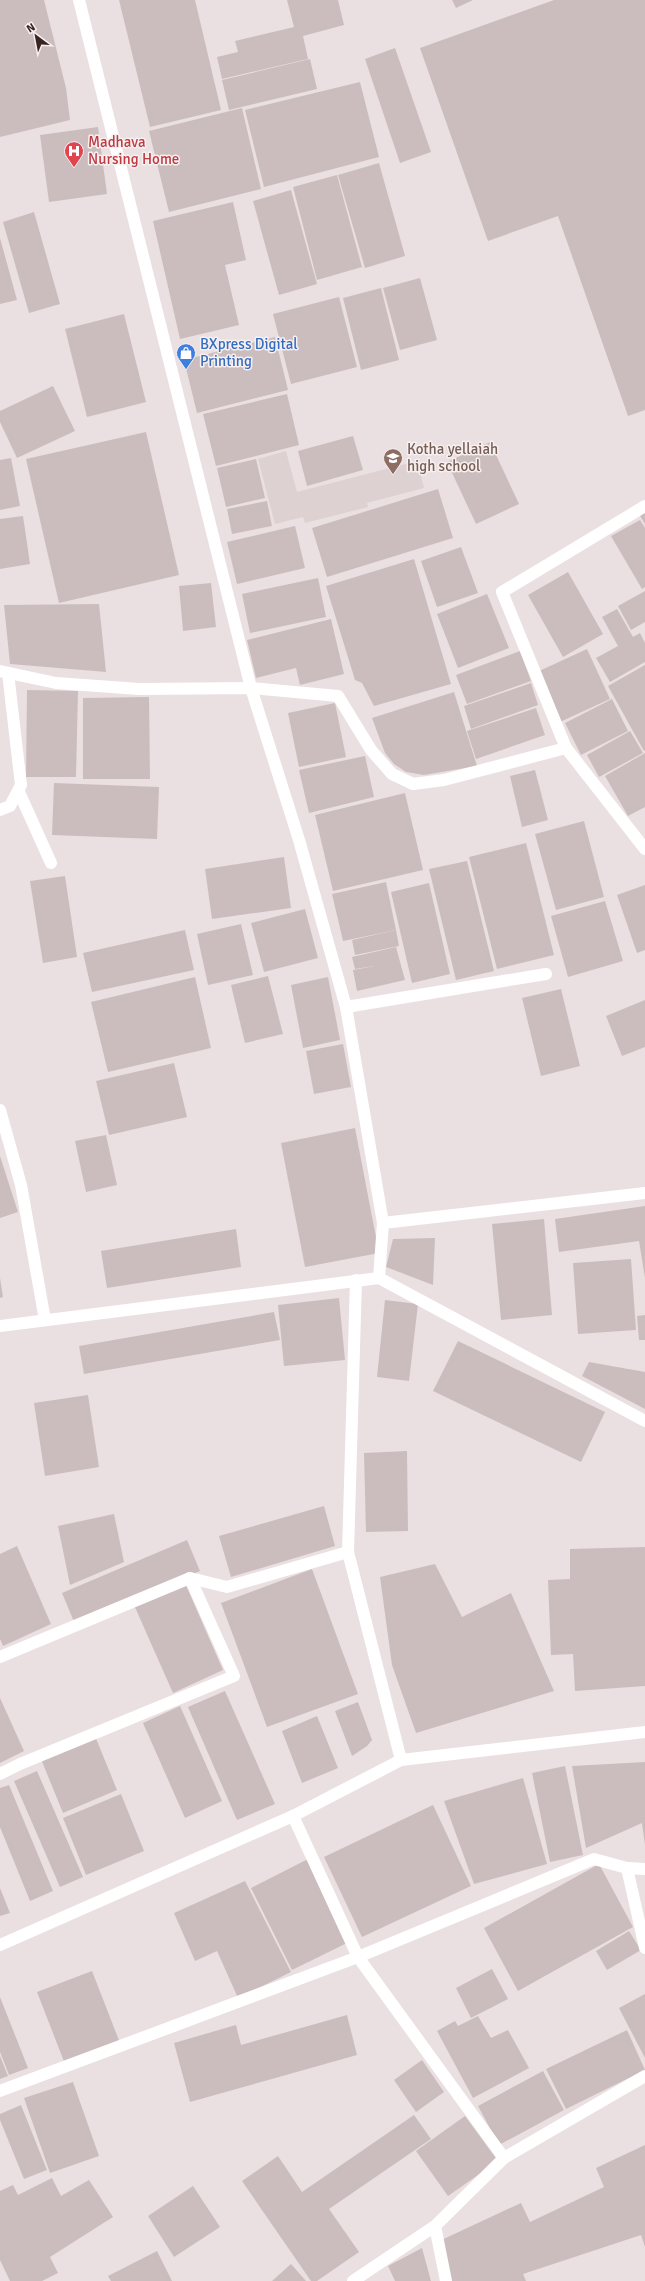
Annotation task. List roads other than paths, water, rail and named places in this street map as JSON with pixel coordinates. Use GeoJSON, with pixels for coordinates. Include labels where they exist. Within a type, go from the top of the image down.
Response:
{"type":"FeatureCollection","features":[{"type":"Feature","properties":{"kind":"street"},"geometry":{"type":"LineString","coordinates":[[79,0],[251,688],[299,840],[346,1007],[383,1223],[379,1278]]}},
{"type":"Feature","properties":{"kind":"street"},"geometry":{"type":"LineString","coordinates":[[645,506],[502,592],[566,748],[645,849]]}},
{"type":"Feature","properties":{"kind":"street"},"geometry":{"type":"LineString","coordinates":[[0,810],[10,806],[19,792],[21,785],[4,672],[56,683],[139,689],[251,688],[338,696],[371,750],[392,774],[413,784],[444,780],[566,748]]}},
{"type":"Feature","properties":{"kind":"street"},"geometry":{"type":"LineString","coordinates":[[19,792],[51,863]]}},
{"type":"Feature","properties":{"kind":"street"},"geometry":{"type":"LineString","coordinates":[[346,1007],[546,974]]}},
{"type":"Feature","properties":{"kind":"street"},"geometry":{"type":"LineString","coordinates":[[0,1110],[22,1185],[45,1320]]}},
{"type":"Feature","properties":{"kind":"street"},"geometry":{"type":"LineString","coordinates":[[383,1223],[645,1193]]}},
{"type":"Feature","properties":{"kind":"street"},"geometry":{"type":"LineString","coordinates":[[0,1326],[379,1278],[645,1421]]}},
{"type":"Feature","properties":{"kind":"street"},"geometry":{"type":"LineString","coordinates":[[356,1280],[348,1552],[401,1760]]}},
{"type":"Feature","properties":{"kind":"street"},"geometry":{"type":"LineString","coordinates":[[0,1657],[190,1578],[227,1587],[348,1552]]}},
{"type":"Feature","properties":{"kind":"street"},"geometry":{"type":"LineString","coordinates":[[0,1774],[20,1764],[234,1676],[190,1578]]}},
{"type":"Feature","properties":{"kind":"street"},"geometry":{"type":"LineString","coordinates":[[0,1945],[293,1816],[401,1760],[645,1732]]}},
{"type":"Feature","properties":{"kind":"street"},"geometry":{"type":"LineString","coordinates":[[293,1816],[358,1957],[504,2158]]}},
{"type":"Feature","properties":{"kind":"street"},"geometry":{"type":"LineString","coordinates":[[0,2091],[358,1957],[594,1859],[627,1868],[645,1869]]}},
{"type":"Feature","properties":{"kind":"street"},"geometry":{"type":"LineString","coordinates":[[627,1868],[645,1948]]}},
{"type":"Feature","properties":{"kind":"street"},"geometry":{"type":"LineString","coordinates":[[353,2281],[435,2226],[504,2158],[645,2076]]}},
{"type":"Feature","properties":{"kind":"street"},"geometry":{"type":"LineString","coordinates":[[435,2226],[446,2281]]}},
{"type":"Feature","properties":{"kind":"place","name":"Madhava Nursing Home"},"geometry":{"type":"Point","coordinates":[74,168]}},
{"type":"Feature","properties":{"kind":"place","name":"BXpress Digital Printing"},"geometry":{"type":"Point","coordinates":[186,370]}},
{"type":"Feature","properties":{"kind":"place","name":"Kotha yellaiah high school"},"geometry":{"type":"Point","coordinates":[393,475]}}]}
